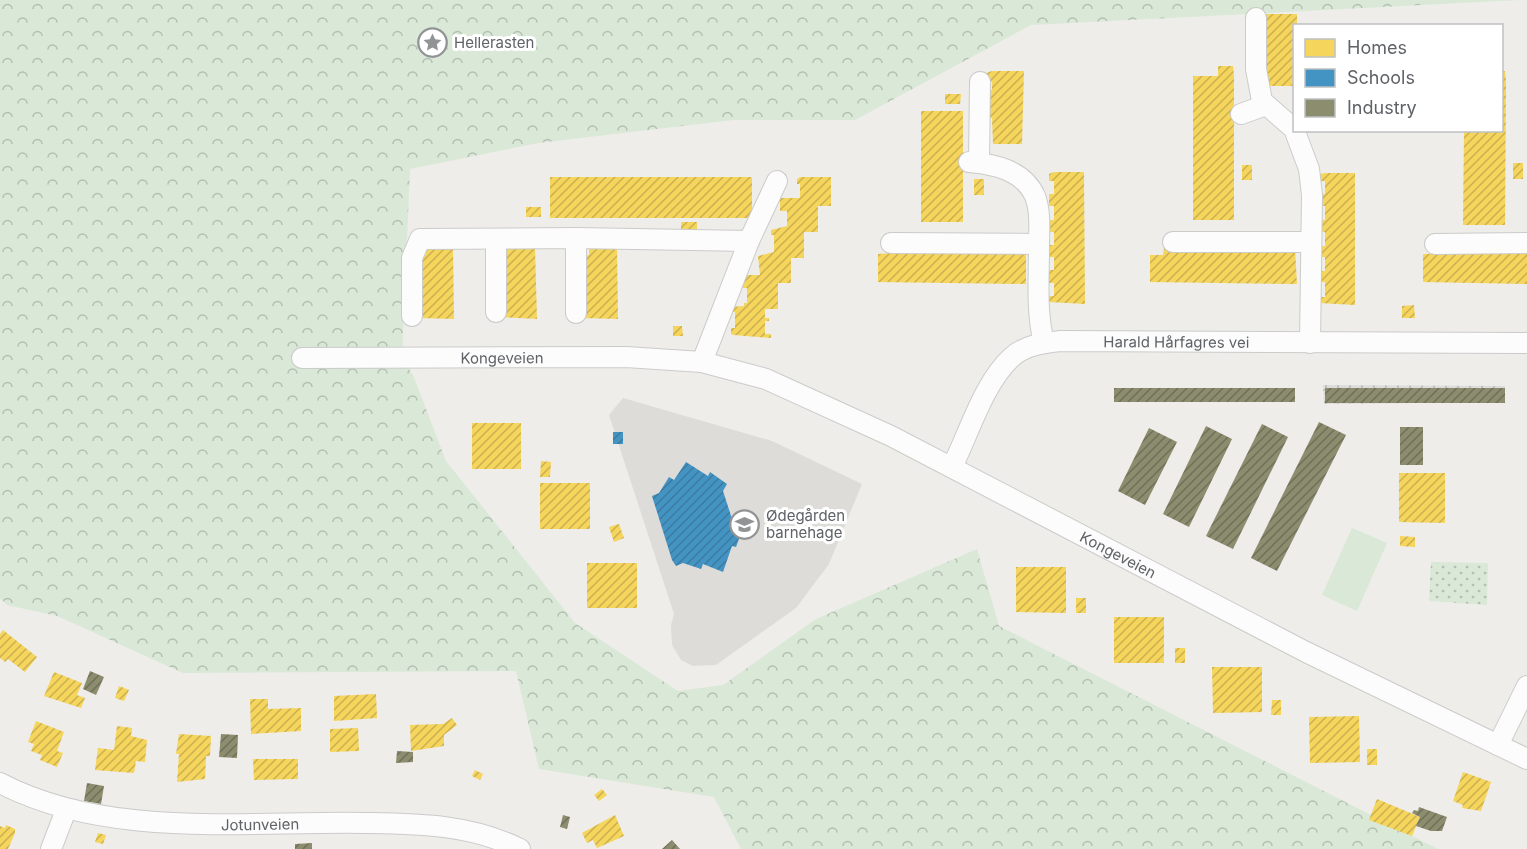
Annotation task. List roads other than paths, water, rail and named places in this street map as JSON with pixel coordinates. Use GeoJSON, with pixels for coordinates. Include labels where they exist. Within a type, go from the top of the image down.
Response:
{"type":"FeatureCollection","features":[{"type":"Feature","properties":{"kind":"street"},"geometry":{"type":"LineString","coordinates":[[1256,18],[1256,69],[1260,93],[1266,105],[1293,128]]}},
{"type":"Feature","properties":{"kind":"street"},"geometry":{"type":"LineString","coordinates":[[980,82],[974,163],[1005,168],[1018,176],[1031,189],[1039,213],[1039,316],[1044,343]]}},
{"type":"Feature","properties":{"kind":"street"},"geometry":{"type":"LineString","coordinates":[[1241,114],[1266,105]]}},
{"type":"Feature","properties":{"kind":"street"},"geometry":{"type":"LineString","coordinates":[[1295,132],[1304,152],[1312,186],[1310,343]]}},
{"type":"Feature","properties":{"kind":"street"},"geometry":{"type":"LineString","coordinates":[[702,362],[749,242],[777,181]]}},
{"type":"Feature","properties":{"kind":"street"},"geometry":{"type":"LineString","coordinates":[[412,316],[412,258],[420,239],[576,238],[749,242]]}},
{"type":"Feature","properties":{"kind":"street"},"geometry":{"type":"LineString","coordinates":[[576,238],[576,313]]}},
{"type":"Feature","properties":{"kind":"street"},"geometry":{"type":"LineString","coordinates":[[496,239],[496,312]]}},
{"type":"Feature","properties":{"kind":"street"},"geometry":{"type":"LineString","coordinates":[[1173,242],[1311,242]]}},
{"type":"Feature","properties":{"kind":"street"},"geometry":{"type":"LineString","coordinates":[[891,243],[1039,244]]}},
{"type":"Feature","properties":{"kind":"street"},"geometry":{"type":"LineString","coordinates":[[1435,244],[1527,243]]}},
{"type":"Feature","properties":{"kind":"street","name":"Harald Hårfagres vei"},"geometry":{"type":"LineString","coordinates":[[952,467],[994,379],[1013,356],[1033,345],[1060,340],[1527,343]]}},
{"type":"Feature","properties":{"kind":"street","name":"Kongeveien"},"geometry":{"type":"LineString","coordinates":[[302,358],[626,357],[702,362],[766,379],[952,467],[1306,652],[1527,759]]}},
{"type":"Feature","properties":{"kind":"street"},"geometry":{"type":"LineString","coordinates":[[1498,745],[1527,686]]}},
{"type":"Feature","properties":{"kind":"street","name":"Jotunveien"},"geometry":{"type":"LineString","coordinates":[[0,783],[66,810],[111,818],[153,821],[434,825],[488,835],[520,849]]}},
{"type":"Feature","properties":{"kind":"street"},"geometry":{"type":"LineString","coordinates":[[51,849],[66,810]]}},
{"type":"Feature","properties":{"kind":"place","name":"Hellerasten"},"geometry":{"type":"Point","coordinates":[433,42]}},
{"type":"Feature","properties":{"kind":"place","name":"Ødegården barnehage"},"geometry":{"type":"Point","coordinates":[745,524]}}]}
